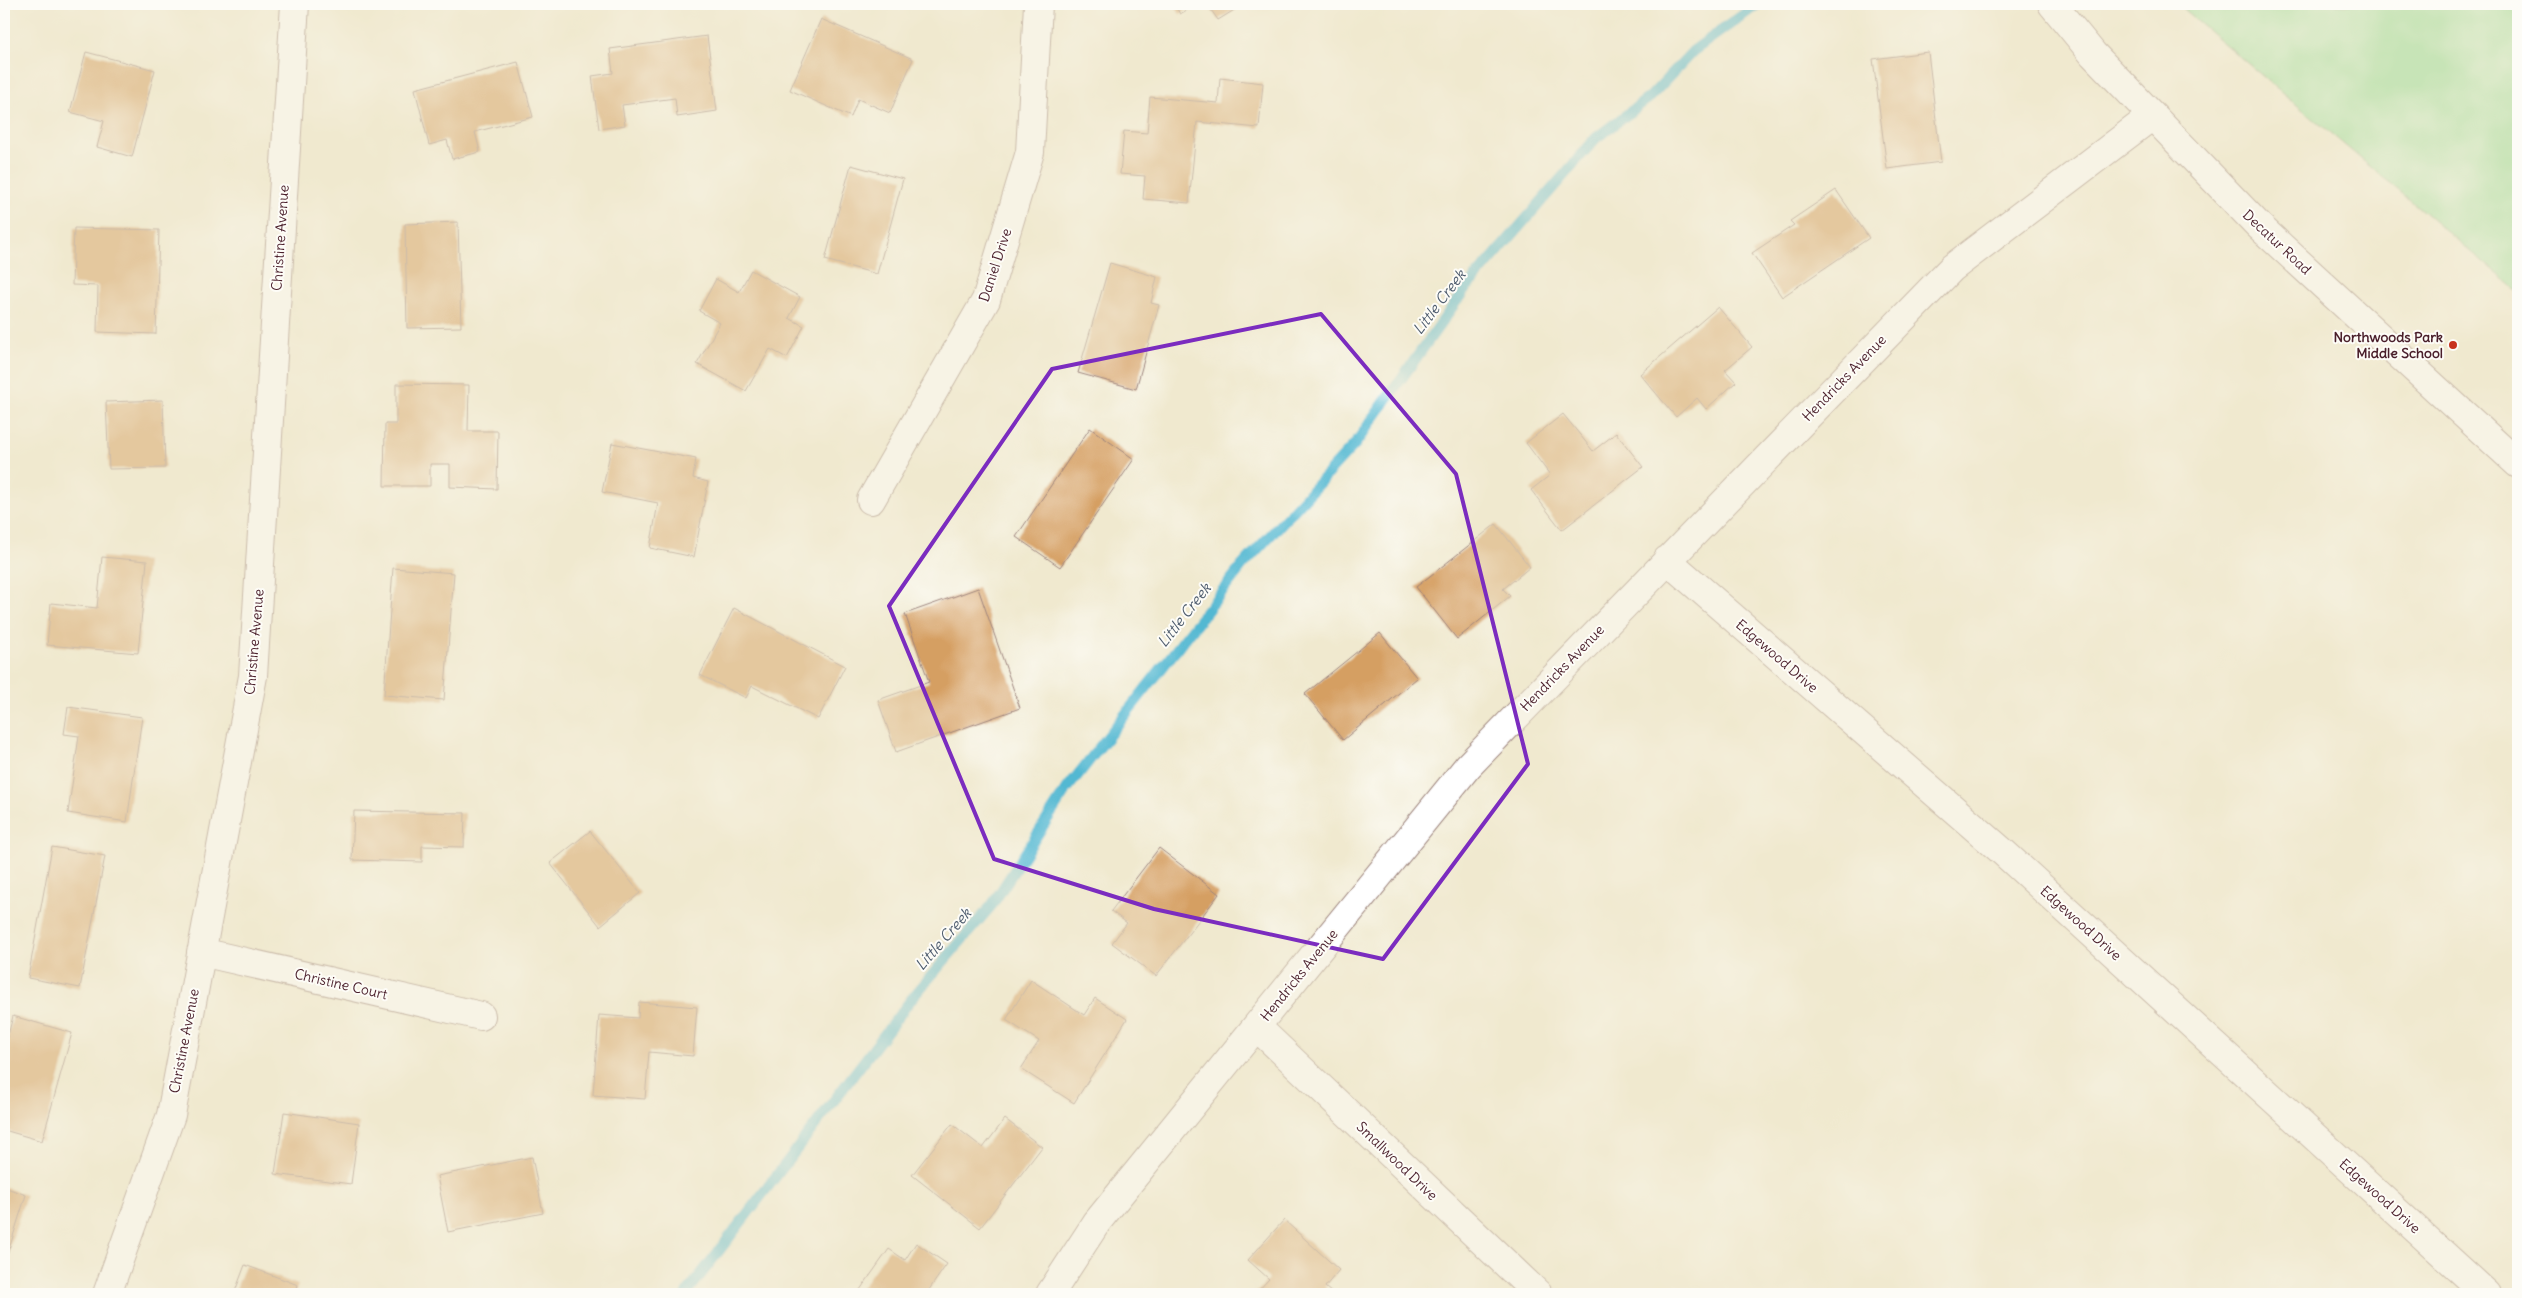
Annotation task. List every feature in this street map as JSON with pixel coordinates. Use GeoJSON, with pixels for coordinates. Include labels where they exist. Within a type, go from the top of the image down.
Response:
{"type":"FeatureCollection","features":[{"type":"Feature","properties":{"kind":"street","name":"Christine Avenue"},"geometry":{"type":"LineString","coordinates":[[107,1294],[170,1115],[253,676],[295,4]]}},
{"type":"Feature","properties":{"kind":"street","name":"Daniel Drive"},"geometry":{"type":"LineString","coordinates":[[871,500],[986,300],[1030,152],[1038,4]]}},
{"type":"Feature","properties":{"kind":"street","name":"Decatur Road"},"geometry":{"type":"LineString","coordinates":[[2052,4],[2093,54],[2258,226],[2518,464]]}},
{"type":"Feature","properties":{"kind":"street","name":"Hendricks Avenue"},"geometry":{"type":"LineString","coordinates":[[1050,1294],[1096,1222],[1468,766],[1666,560],[1952,268],[2152,116]]}},
{"type":"Feature","properties":{"kind":"street","name":"Edgewood Drive"},"geometry":{"type":"LineString","coordinates":[[1666,560],[2004,852],[2487,1294]]}},
{"type":"Feature","properties":{"kind":"street","name":"Christine Court"},"geometry":{"type":"LineString","coordinates":[[201,952],[481,1016]]}},
{"type":"Feature","properties":{"kind":"street","name":"Smallwood Drive"},"geometry":{"type":"LineString","coordinates":[[1257,1027],[1538,1294]]}},
{"type":"Feature","properties":{"kind":"highlighted area"},"geometry":{"type":"Polygon","coordinates":[[[1321,314],[1456,474],[1528,764],[1383,959],[1154,909],[994,859],[889,606],[1052,369],[1321,314]]]}},
{"type":"Feature","properties":{"kind":"green space"},"geometry":{"type":"Polygon","coordinates":[[[2177,4],[2518,4],[2518,291],[2177,4]]]}},
{"type":"Feature","properties":{"kind":"building"},"geometry":{"type":"Polygon","coordinates":[[[1174,4],[1197,4],[1180,14],[1174,4]]]}},
{"type":"Feature","properties":{"kind":"building"},"geometry":{"type":"Polygon","coordinates":[[[1207,4],[1244,4],[1218,20],[1207,4]]]}},
{"type":"Feature","properties":{"kind":"building"},"geometry":{"type":"Polygon","coordinates":[[[821,19],[913,59],[890,113],[858,99],[851,117],[790,90],[821,19]]]}},
{"type":"Feature","properties":{"kind":"building"},"geometry":{"type":"Polygon","coordinates":[[[707,36],[717,111],[677,117],[675,98],[622,105],[625,125],[599,129],[592,76],[613,73],[610,49],[707,36]]]}},
{"type":"Feature","properties":{"kind":"building"},"geometry":{"type":"Polygon","coordinates":[[[86,52],[155,70],[132,157],[97,147],[104,121],[70,112],[86,52]]]}},
{"type":"Feature","properties":{"kind":"building"},"geometry":{"type":"Polygon","coordinates":[[[1928,52],[1941,162],[1887,169],[1873,59],[1928,52]]]}},
{"type":"Feature","properties":{"kind":"building"},"geometry":{"type":"Polygon","coordinates":[[[518,62],[533,117],[475,132],[480,152],[452,159],[447,140],[429,145],[415,89],[518,62]]]}},
{"type":"Feature","properties":{"kind":"building"},"geometry":{"type":"Polygon","coordinates":[[[1220,78],[1263,83],[1259,128],[1197,122],[1189,203],[1143,199],[1145,176],[1120,174],[1124,131],[1147,133],[1150,97],[1218,103],[1220,78]]]}},
{"type":"Feature","properties":{"kind":"building"},"geometry":{"type":"Polygon","coordinates":[[[851,165],[903,179],[877,274],[825,260],[851,165]]]}},
{"type":"Feature","properties":{"kind":"building"},"geometry":{"type":"Polygon","coordinates":[[[1836,190],[1869,238],[1782,297],[1752,253],[1794,225],[1790,221],[1836,190]]]}},
{"type":"Feature","properties":{"kind":"building"},"geometry":{"type":"Polygon","coordinates":[[[458,222],[461,327],[407,328],[405,224],[458,222]]]}},
{"type":"Feature","properties":{"kind":"building"},"geometry":{"type":"Polygon","coordinates":[[[74,228],[159,230],[156,334],[97,332],[98,286],[72,285],[74,228]]]}},
{"type":"Feature","properties":{"kind":"building"},"geometry":{"type":"Polygon","coordinates":[[[1110,263],[1157,277],[1151,303],[1159,305],[1136,389],[1078,373],[1110,263]]]}},
{"type":"Feature","properties":{"kind":"building"},"geometry":{"type":"Polygon","coordinates":[[[751,270],[800,297],[789,318],[804,326],[787,358],[770,349],[746,391],[697,364],[720,323],[699,311],[716,279],[739,292],[751,270]]]}},
{"type":"Feature","properties":{"kind":"building"},"geometry":{"type":"Polygon","coordinates":[[[1718,307],[1752,347],[1725,370],[1736,382],[1706,409],[1697,398],[1676,417],[1640,374],[1718,307]]]}},
{"type":"Feature","properties":{"kind":"building"},"geometry":{"type":"Polygon","coordinates":[[[396,384],[469,385],[468,431],[498,431],[497,489],[450,487],[450,464],[430,464],[430,486],[384,486],[385,424],[396,424],[396,384]]]}},
{"type":"Feature","properties":{"kind":"building"},"geometry":{"type":"Polygon","coordinates":[[[163,400],[165,468],[109,469],[106,402],[163,400]]]}},
{"type":"Feature","properties":{"kind":"building"},"geometry":{"type":"Polygon","coordinates":[[[1563,414],[1593,451],[1616,433],[1643,467],[1562,530],[1531,490],[1550,475],[1526,443],[1563,414]]]}},
{"type":"Feature","properties":{"kind":"building"},"geometry":{"type":"Polygon","coordinates":[[[1090,428],[1134,459],[1060,567],[1016,537],[1090,428]]]}},
{"type":"Feature","properties":{"kind":"building"},"geometry":{"type":"Polygon","coordinates":[[[612,443],[696,459],[693,478],[708,482],[694,557],[650,548],[658,503],[602,492],[612,443]]]}},
{"type":"Feature","properties":{"kind":"building"},"geometry":{"type":"Polygon","coordinates":[[[1496,524],[1530,567],[1503,589],[1510,596],[1457,639],[1416,587],[1496,524]]]}},
{"type":"Feature","properties":{"kind":"building"},"geometry":{"type":"Polygon","coordinates":[[[102,557],[147,561],[138,653],[47,645],[51,603],[97,608],[102,557]]]}},
{"type":"Feature","properties":{"kind":"building"},"geometry":{"type":"Polygon","coordinates":[[[393,568],[454,573],[444,700],[384,695],[393,568]]]}},
{"type":"Feature","properties":{"kind":"building"},"geometry":{"type":"Polygon","coordinates":[[[978,588],[1020,708],[896,752],[878,700],[929,682],[905,614],[978,588]]]}},
{"type":"Feature","properties":{"kind":"building"},"geometry":{"type":"Polygon","coordinates":[[[734,608],[845,666],[818,719],[752,686],[746,698],[700,675],[734,608]]]}},
{"type":"Feature","properties":{"kind":"building"},"geometry":{"type":"Polygon","coordinates":[[[1380,633],[1417,678],[1343,740],[1305,694],[1380,633]]]}},
{"type":"Feature","properties":{"kind":"building"},"geometry":{"type":"Polygon","coordinates":[[[68,707],[142,717],[127,822],[68,813],[79,736],[64,734],[68,707]]]}},
{"type":"Feature","properties":{"kind":"building"},"geometry":{"type":"Polygon","coordinates":[[[354,811],[465,813],[464,847],[422,846],[422,862],[352,860],[354,811]]]}},
{"type":"Feature","properties":{"kind":"building"},"geometry":{"type":"Polygon","coordinates":[[[590,831],[640,893],[600,926],[550,863],[590,831]]]}},
{"type":"Feature","properties":{"kind":"building"},"geometry":{"type":"Polygon","coordinates":[[[52,847],[105,856],[80,988],[28,978],[52,847]]]}},
{"type":"Feature","properties":{"kind":"building"},"geometry":{"type":"Polygon","coordinates":[[[1159,848],[1219,894],[1156,976],[1112,943],[1127,923],[1111,911],[1159,848]]]}},
{"type":"Feature","properties":{"kind":"building"},"geometry":{"type":"Polygon","coordinates":[[[1031,980],[1084,1015],[1095,998],[1127,1019],[1074,1103],[1021,1069],[1039,1041],[1006,1020],[1031,980]]]}},
{"type":"Feature","properties":{"kind":"building"},"geometry":{"type":"Polygon","coordinates":[[[639,1002],[697,1007],[693,1056],[649,1052],[645,1099],[593,1095],[599,1015],[638,1018],[639,1002]]]}},
{"type":"Feature","properties":{"kind":"building"},"geometry":{"type":"Polygon","coordinates":[[[13,1016],[72,1033],[42,1141],[4,1130],[4,1051],[13,1016]]]}},
{"type":"Feature","properties":{"kind":"building"},"geometry":{"type":"Polygon","coordinates":[[[284,1112],[359,1123],[351,1184],[275,1174],[284,1112]]]}},
{"type":"Feature","properties":{"kind":"building"},"geometry":{"type":"Polygon","coordinates":[[[1005,1119],[1042,1147],[980,1228],[912,1175],[952,1124],[983,1148],[1005,1119]]]}},
{"type":"Feature","properties":{"kind":"building"},"geometry":{"type":"Polygon","coordinates":[[[532,1157],[543,1213],[448,1232],[437,1176],[532,1157]]]}},
{"type":"Feature","properties":{"kind":"building"},"geometry":{"type":"Polygon","coordinates":[[[4,1187],[26,1195],[4,1265],[4,1187]]]}},
{"type":"Feature","properties":{"kind":"building"},"geometry":{"type":"Polygon","coordinates":[[[1284,1220],[1339,1270],[1325,1287],[1333,1294],[1255,1294],[1269,1279],[1248,1260],[1284,1220]]]}},
{"type":"Feature","properties":{"kind":"building"},"geometry":{"type":"Polygon","coordinates":[[[916,1243],[947,1264],[926,1294],[857,1294],[889,1249],[905,1260],[916,1243]]]}},
{"type":"Feature","properties":{"kind":"building"},"geometry":{"type":"Polygon","coordinates":[[[245,1265],[298,1285],[295,1294],[234,1294],[245,1265]]]}},
{"type":"Feature","properties":{"kind":"waterway","name":"Little Creek"},"geometry":{"type":"LineString","coordinates":[[686,1294],[913,997],[992,905],[1066,790],[1242,566],[1355,444],[1463,292],[1596,138],[1650,97],[1693,51],[1758,4]]}},
{"type":"Feature","properties":{"kind":"place","name":"Northwoods Park Middle School"},"geometry":{"type":"Point","coordinates":[2453,345]}}]}
